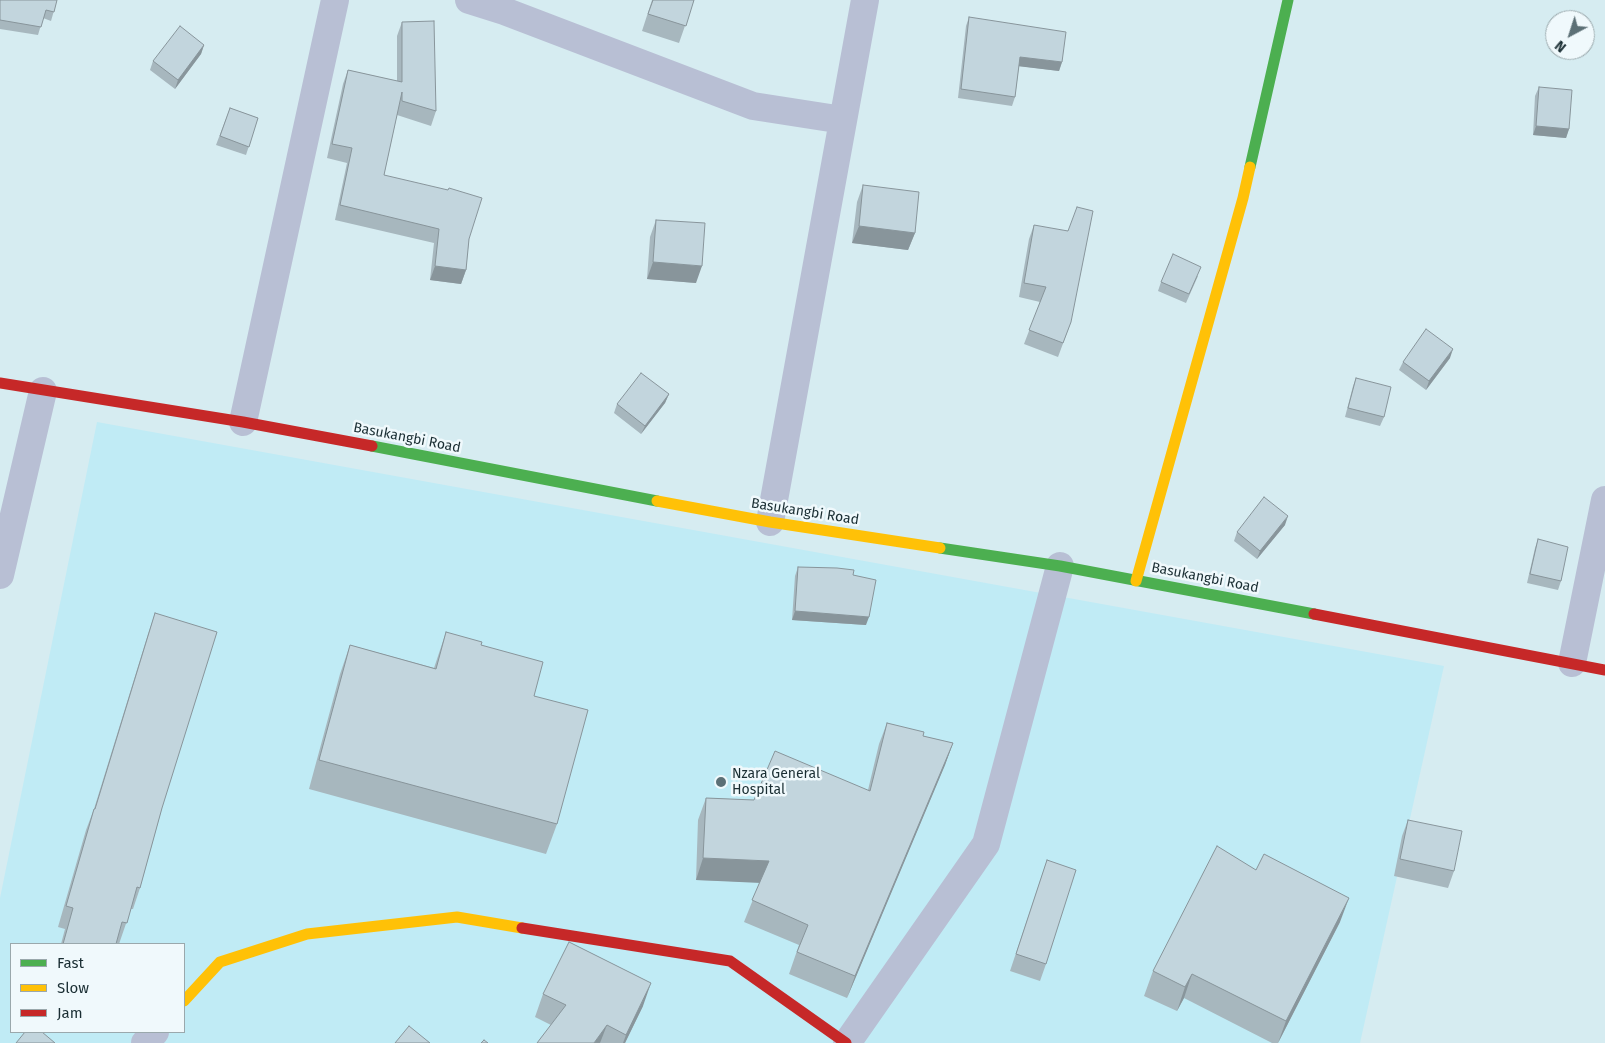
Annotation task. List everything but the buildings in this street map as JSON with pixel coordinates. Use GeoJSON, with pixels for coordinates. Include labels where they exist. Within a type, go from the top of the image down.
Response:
{"type":"FeatureCollection","features":[{"type":"Feature","properties":{"kind":"street"},"geometry":{"type":"LineString","coordinates":[[242,422],[335,0]]}},
{"type":"Feature","properties":{"kind":"street"},"geometry":{"type":"LineString","coordinates":[[469,0],[504,11],[753,106],[843,120]]}},
{"type":"Feature","properties":{"kind":"street"},"geometry":{"type":"LineString","coordinates":[[770,522],[865,0]]}},
{"type":"Feature","properties":{"kind":"street"},"geometry":{"type":"LineString","coordinates":[[1136,581],[1243,198],[1288,0]]}},
{"type":"Feature","properties":{"kind":"street","name":"Basukangbi Road"},"geometry":{"type":"LineString","coordinates":[[0,383],[242,422],[770,522],[1060,566],[1572,662],[1605,670]]}},
{"type":"Feature","properties":{"kind":"street"},"geometry":{"type":"LineString","coordinates":[[0,575],[43,391]]}},
{"type":"Feature","properties":{"kind":"street"},"geometry":{"type":"LineString","coordinates":[[1572,662],[1605,500]]}},
{"type":"Feature","properties":{"kind":"street"},"geometry":{"type":"LineString","coordinates":[[185,999],[220,962],[307,934],[457,917],[730,962],[847,1043],[986,844],[1060,566]]}},
{"type":"Feature","properties":{"kind":"street"},"geometry":{"type":"LineString","coordinates":[[145,1043],[154,1033]]}},
{"type":"Feature","properties":{"kind":"shaded area","name":"Nzara General Hospital"},"geometry":{"type":"Polygon","coordinates":[[[97,422],[1444,666],[1360,1043],[0,1043],[0,898],[97,422]]]}},
{"type":"Feature","properties":{"kind":"traffic: fast"},"geometry":{"type":"LineString","coordinates":[[1250,167],[1288,0]]}},
{"type":"Feature","properties":{"kind":"traffic: fast"},"geometry":{"type":"LineString","coordinates":[[372,446],[657,501]]}},
{"type":"Feature","properties":{"kind":"traffic: fast"},"geometry":{"type":"LineString","coordinates":[[940,548],[1060,566],[1314,614]]}},
{"type":"Feature","properties":{"kind":"traffic: slow"},"geometry":{"type":"LineString","coordinates":[[1136,581],[1250,167]]}},
{"type":"Feature","properties":{"kind":"traffic: slow"},"geometry":{"type":"LineString","coordinates":[[657,501],[770,522],[940,548]]}},
{"type":"Feature","properties":{"kind":"traffic: slow"},"geometry":{"type":"LineString","coordinates":[[185,1000],[220,962],[307,934],[457,917],[522,928]]}},
{"type":"Feature","properties":{"kind":"traffic: jam"},"geometry":{"type":"LineString","coordinates":[[0,383],[243,422],[372,446]]}},
{"type":"Feature","properties":{"kind":"traffic: jam"},"geometry":{"type":"LineString","coordinates":[[1314,614],[1605,670]]}},
{"type":"Feature","properties":{"kind":"traffic: jam"},"geometry":{"type":"LineString","coordinates":[[522,928],[730,961],[846,1043]]}},
{"type":"Feature","properties":{"kind":"place","name":"Nzara General Hospital"},"geometry":{"type":"Point","coordinates":[721,782]}}]}
